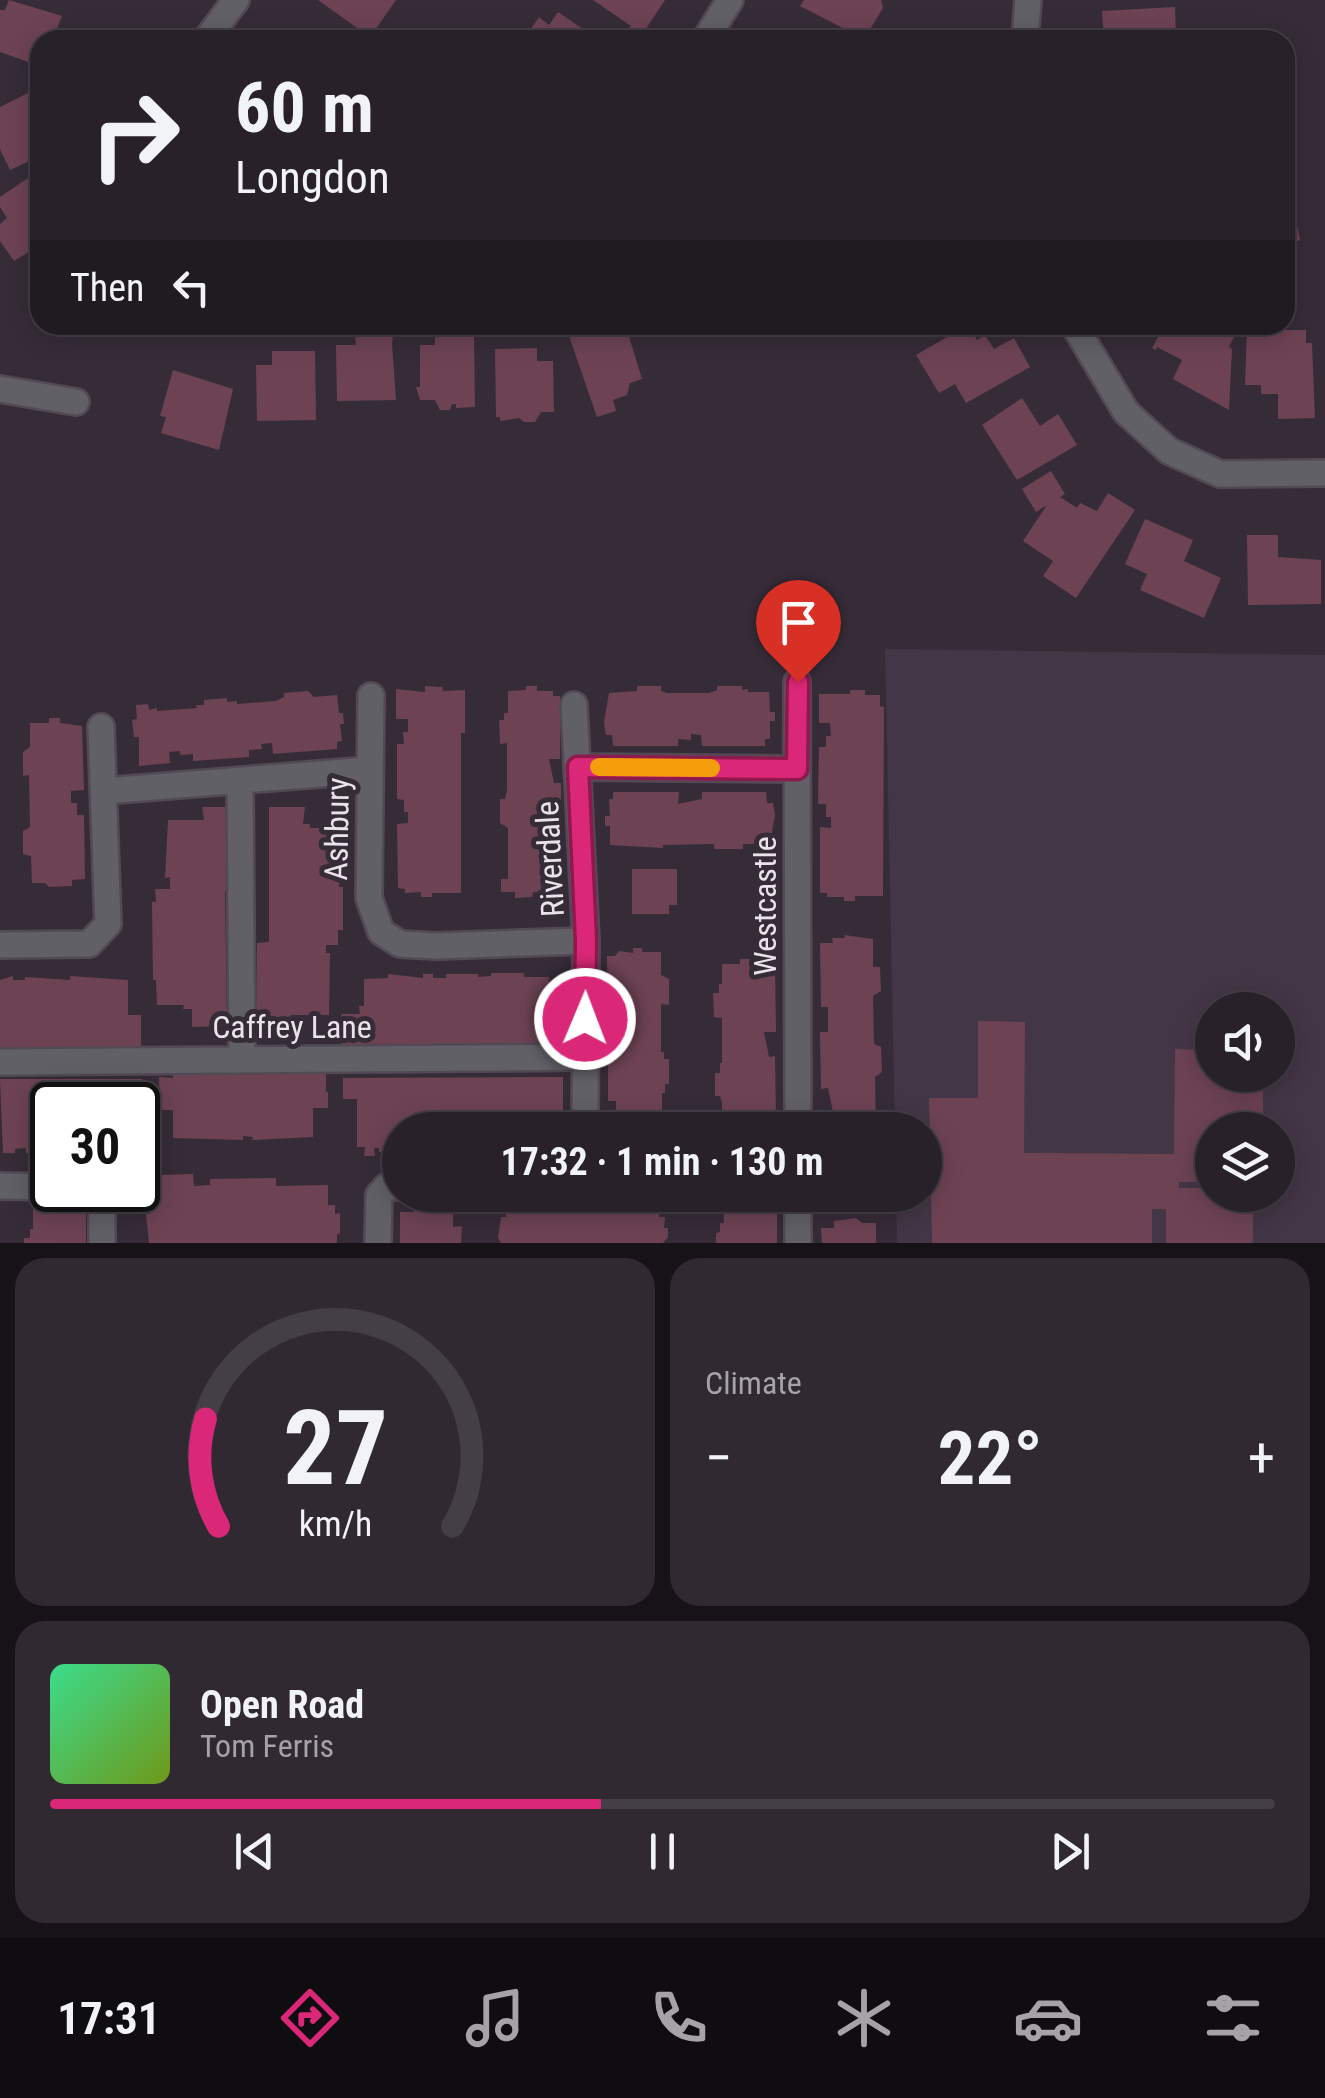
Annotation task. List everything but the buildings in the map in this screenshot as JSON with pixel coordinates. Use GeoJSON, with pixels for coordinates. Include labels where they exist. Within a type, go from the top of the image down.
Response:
{"type":"FeatureCollection","features":[{"type":"Feature","properties":{"kind":"street"},"geometry":{"type":"LineString","coordinates":[[214,30],[236,0]]}},
{"type":"Feature","properties":{"kind":"street"},"geometry":{"type":"LineString","coordinates":[[711,30],[730,0]]}},
{"type":"Feature","properties":{"kind":"street"},"geometry":{"type":"LineString","coordinates":[[1026,30],[1028,0]]}},
{"type":"Feature","properties":{"kind":"street"},"geometry":{"type":"LineString","coordinates":[[1080,335],[1126,412],[1169,451],[1220,474],[1325,473]]}},
{"type":"Feature","properties":{"kind":"street"},"geometry":{"type":"LineString","coordinates":[[0,389],[76,402]]}},
{"type":"Feature","properties":{"kind":"street","name":"Westcastle"},"geometry":{"type":"LineString","coordinates":[[798,682],[798,1112]]}},
{"type":"Feature","properties":{"kind":"street","name":"Ashbury"},"geometry":{"type":"LineString","coordinates":[[371,696],[369,898],[381,932],[400,944],[418,945],[586,941]]}},
{"type":"Feature","properties":{"kind":"street","name":"Riverdale"},"geometry":{"type":"LineString","coordinates":[[574,706],[586,941],[585,1112]]}},
{"type":"Feature","properties":{"kind":"street"},"geometry":{"type":"LineString","coordinates":[[0,945],[89,944],[108,924],[101,727]]}},
{"type":"Feature","properties":{"kind":"street"},"geometry":{"type":"LineString","coordinates":[[578,767],[797,769]]}},
{"type":"Feature","properties":{"kind":"street"},"geometry":{"type":"LineString","coordinates":[[104,790],[370,770]]}},
{"type":"Feature","properties":{"kind":"street"},"geometry":{"type":"LineString","coordinates":[[240,782],[242,1060]]}},
{"type":"Feature","properties":{"kind":"street","name":"Caffrey Lane"},"geometry":{"type":"LineString","coordinates":[[0,1062],[584,1057]]}},
{"type":"Feature","properties":{"kind":"street"},"geometry":{"type":"LineString","coordinates":[[0,1186],[30,1187]]}},
{"type":"Feature","properties":{"kind":"street"},"geometry":{"type":"LineString","coordinates":[[102,1212],[102,1243]]}},
{"type":"Feature","properties":{"kind":"street"},"geometry":{"type":"LineString","coordinates":[[378,1243],[385,1212]]}},
{"type":"Feature","properties":{"kind":"street"},"geometry":{"type":"LineString","coordinates":[[798,1212],[798,1243]]}},
{"type":"Feature","properties":{"kind":"shaded area"},"geometry":{"type":"Polygon","coordinates":[[[885,649],[1325,655],[1325,1243],[897,1243],[896,1212],[942,1212],[942,1112],[895,1112],[885,649]]]}},
{"type":"Feature","properties":{"kind":"slow traffic"},"geometry":{"type":"LineString","coordinates":[[599,767],[711,768]]}},
{"type":"Feature","properties":{"kind":"route"},"geometry":{"type":"LineString","coordinates":[[585,1019],[586,941],[578,767],[797,769],[798,682]]}}]}
